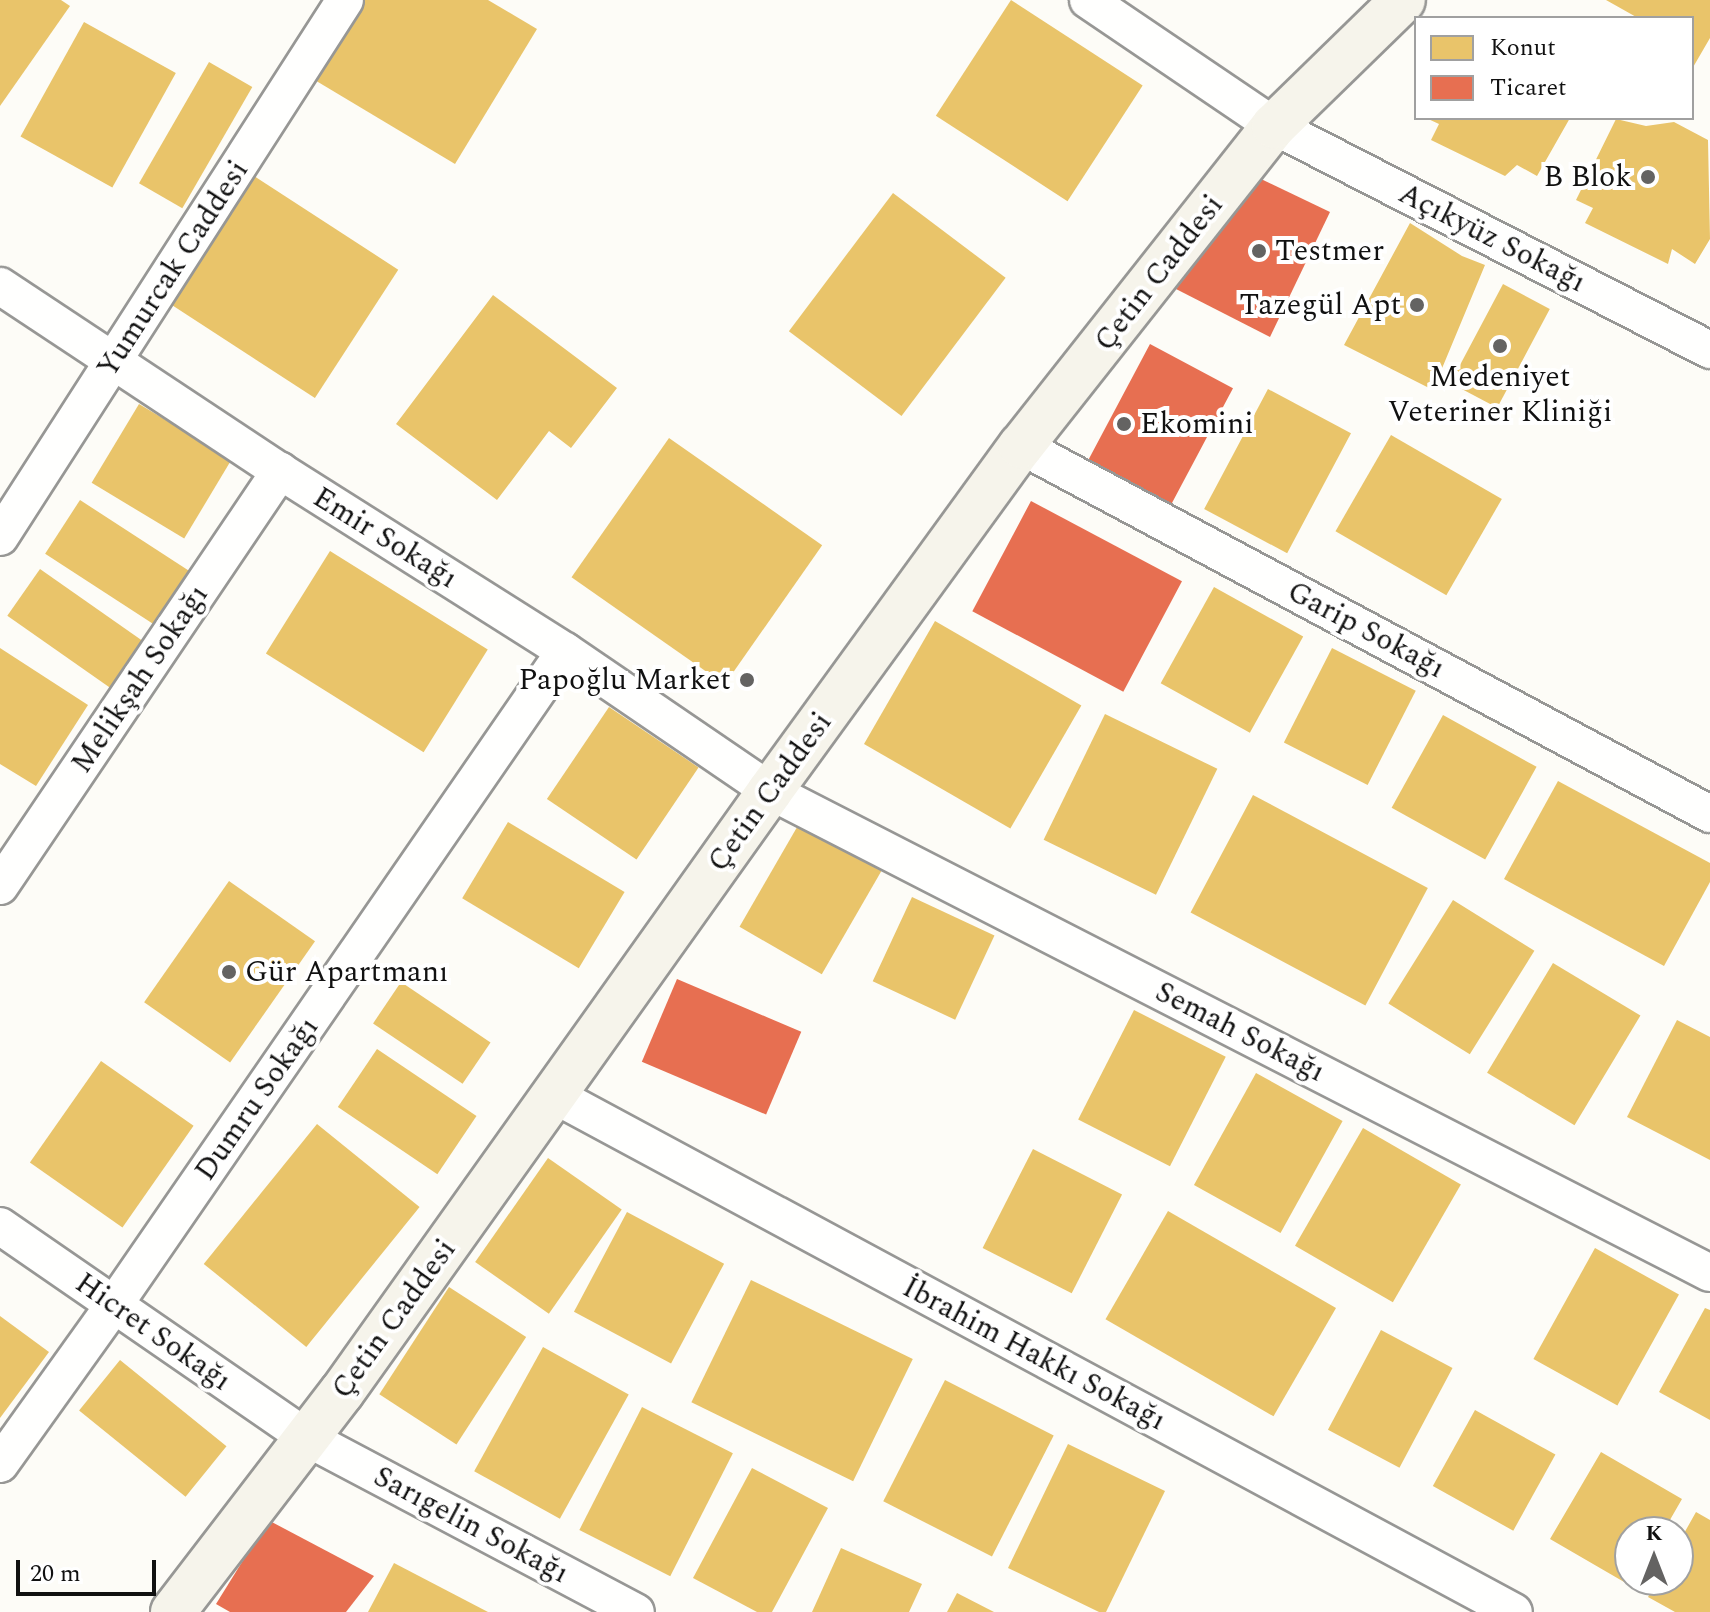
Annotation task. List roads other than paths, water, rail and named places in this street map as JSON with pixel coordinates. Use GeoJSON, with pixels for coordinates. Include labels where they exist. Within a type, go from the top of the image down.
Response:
{"type":"FeatureCollection","features":[{"type":"Feature","properties":{"kind":"street","name":"Yumurcak Caddesi"},"geometry":{"type":"LineString","coordinates":[[0,537],[345,0]]}},
{"type":"Feature","properties":{"kind":"street","name":"Açıkyüz Sokağı"},"geometry":{"type":"LineString","coordinates":[[1088,0],[1274,126],[1710,350]]}},
{"type":"Feature","properties":{"kind":"street","name":"Çetin Caddesi"},"geometry":{"type":"LineString","coordinates":[[173,1612],[307,1438],[1021,446],[1274,126],[1403,0]]}},
{"type":"Feature","properties":{"kind":"street","name":"Emir Sokağı"},"geometry":{"type":"LineString","coordinates":[[0,286],[280,471],[565,651],[770,791]]}},
{"type":"Feature","properties":{"kind":"street","name":"Garip Sokağı"},"geometry":{"type":"LineString","coordinates":[[1021,446],[1710,814]]}},
{"type":"Feature","properties":{"kind":"street","name":"Melikşah Sokağı"},"geometry":{"type":"LineString","coordinates":[[0,886],[280,471]]}},
{"type":"Feature","properties":{"kind":"street","name":"Dumru Sokağı"},"geometry":{"type":"LineString","coordinates":[[0,1464],[114,1305],[565,651]]}},
{"type":"Feature","properties":{"kind":"street","name":"Semah Sokağı"},"geometry":{"type":"LineString","coordinates":[[770,791],[1710,1273]]}},
{"type":"Feature","properties":{"kind":"street","name":"İbrahim Hakkı Sokağı"},"geometry":{"type":"LineString","coordinates":[[554,1095],[1514,1612]]}},
{"type":"Feature","properties":{"kind":"street","name":"Hicret Sokağı"},"geometry":{"type":"LineString","coordinates":[[0,1226],[307,1438]]}},
{"type":"Feature","properties":{"kind":"street","name":"Sarıgelin Sokağı"},"geometry":{"type":"LineString","coordinates":[[307,1438],[636,1612]]}},
{"type":"Feature","properties":{"kind":"place","name":"B Blok"},"geometry":{"type":"Point","coordinates":[1648,177]}},
{"type":"Feature","properties":{"kind":"place","name":"Testmer"},"geometry":{"type":"Point","coordinates":[1259,251]}},
{"type":"Feature","properties":{"kind":"place","name":"Tazegül Apt"},"geometry":{"type":"Point","coordinates":[1417,305]}},
{"type":"Feature","properties":{"kind":"place","name":"Medeniyet Veteriner Kliniği"},"geometry":{"type":"Point","coordinates":[1500,346]}},
{"type":"Feature","properties":{"kind":"place","name":"Ekomini"},"geometry":{"type":"Point","coordinates":[1124,424]}},
{"type":"Feature","properties":{"kind":"place","name":"Papoğlu Market"},"geometry":{"type":"Point","coordinates":[747,680]}},
{"type":"Feature","properties":{"kind":"place","name":"Gür Apartmanı"},"geometry":{"type":"Point","coordinates":[229,972]}}]}
